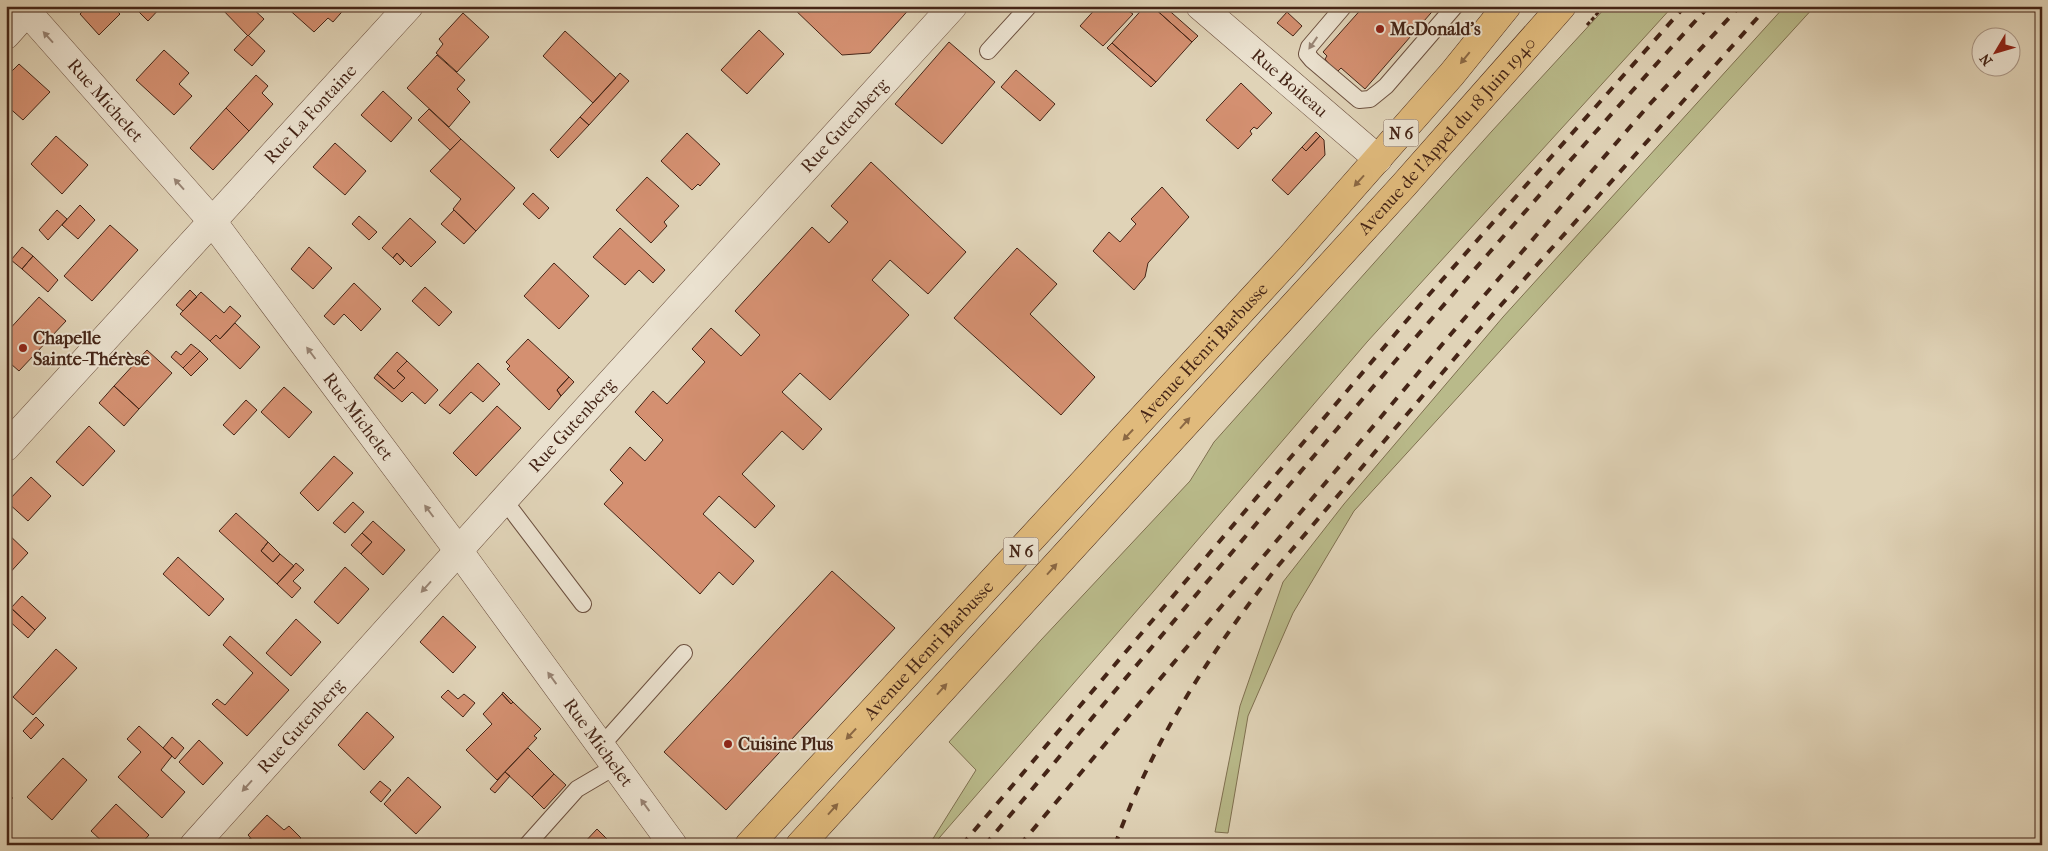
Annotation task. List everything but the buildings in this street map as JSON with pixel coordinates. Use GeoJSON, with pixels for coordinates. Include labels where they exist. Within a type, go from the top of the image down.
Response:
{"type":"FeatureCollection","features":[{"type":"Feature","properties":{"kind":"main road","name":"Avenue de l'Appel du 18 Juin 1940"},"geometry":{"type":"LineString","coordinates":[[1291,257],[1452,74],[1507,6]]}},
{"type":"Feature","properties":{"kind":"main road","name":"Avenue de l'Appel du 18 Juin 1940"},"geometry":{"type":"LineString","coordinates":[[1330,264],[1404,185],[1562,6]]}},
{"type":"Feature","properties":{"kind":"main road","name":"Avenue Henri Barbusse"},"geometry":{"type":"LineString","coordinates":[[749,845],[1291,257]]}},
{"type":"Feature","properties":{"kind":"main road","name":"Avenue Henri Barbusse"},"geometry":{"type":"LineString","coordinates":[[800,845],[1330,264]]}},
{"type":"Feature","properties":{"kind":"street","name":"Rue La Fontaine"},"geometry":{"type":"LineString","coordinates":[[6,447],[409,6]]}},
{"type":"Feature","properties":{"kind":"street","name":"Rue Gutenberg"},"geometry":{"type":"LineString","coordinates":[[194,845],[458,550],[953,6]]}},
{"type":"Feature","properties":{"kind":"street","name":"Rue Boileau"},"geometry":{"type":"LineString","coordinates":[[1200,6],[1378,159]]}},
{"type":"Feature","properties":{"kind":"street","name":"Rue Michelet"},"geometry":{"type":"LineString","coordinates":[[27,8],[212,221],[458,550],[673,845]]}},
{"type":"Feature","properties":{"kind":"street"},"geometry":{"type":"LineString","coordinates":[[6,35],[27,8]]}},
{"type":"Feature","properties":{"kind":"lane"},"geometry":{"type":"LineString","coordinates":[[988,51],[1029,6]]}},
{"type":"Feature","properties":{"kind":"lane"},"geometry":{"type":"LineString","coordinates":[[1344,6],[1309,47],[1307,54],[1359,100],[1370,98],[1386,86],[1456,6]]}},
{"type":"Feature","properties":{"kind":"lane"},"geometry":{"type":"LineString","coordinates":[[504,500],[584,604]]}},
{"type":"Feature","properties":{"kind":"lane"},"geometry":{"type":"LineString","coordinates":[[527,845],[609,756],[684,653]]}},
{"type":"Feature","properties":{"kind":"green space"},"geometry":{"type":"Polygon","coordinates":[[[1607,6],[1673,6],[1367,342],[933,845],[929,845],[976,770],[949,742],[1041,640],[1190,481],[1214,442],[1492,131],[1607,6]]]}},
{"type":"Feature","properties":{"kind":"green space"},"geometry":{"type":"Polygon","coordinates":[[[1785,6],[1815,6],[1354,511],[1293,613],[1248,716],[1228,833],[1215,832],[1240,706],[1283,582],[1344,504],[1503,317],[1785,6]]]}},
{"type":"Feature","properties":{"kind":"railway"},"geometry":{"type":"LineString","coordinates":[[962,845],[1419,306],[1685,6]]}},
{"type":"Feature","properties":{"kind":"railway"},"geometry":{"type":"LineString","coordinates":[[985,845],[1433,317],[1709,6]]}},
{"type":"Feature","properties":{"kind":"railway"},"geometry":{"type":"LineString","coordinates":[[1020,845],[1451,334],[1649,105],[1740,6]]}},
{"type":"Feature","properties":{"kind":"railway"},"geometry":{"type":"LineString","coordinates":[[1115,845],[1130,807],[1165,734],[1207,664],[1253,598],[1477,332],[1768,6]]}},
{"type":"Feature","properties":{"kind":"place","name":"McDonald's"},"geometry":{"type":"Point","coordinates":[1380,29]}},
{"type":"Feature","properties":{"kind":"place","name":"Chapelle Sainte-Thérèse"},"geometry":{"type":"Point","coordinates":[23,348]}},
{"type":"Feature","properties":{"kind":"place","name":"Cuisine Plus"},"geometry":{"type":"Point","coordinates":[728,744]}}]}
